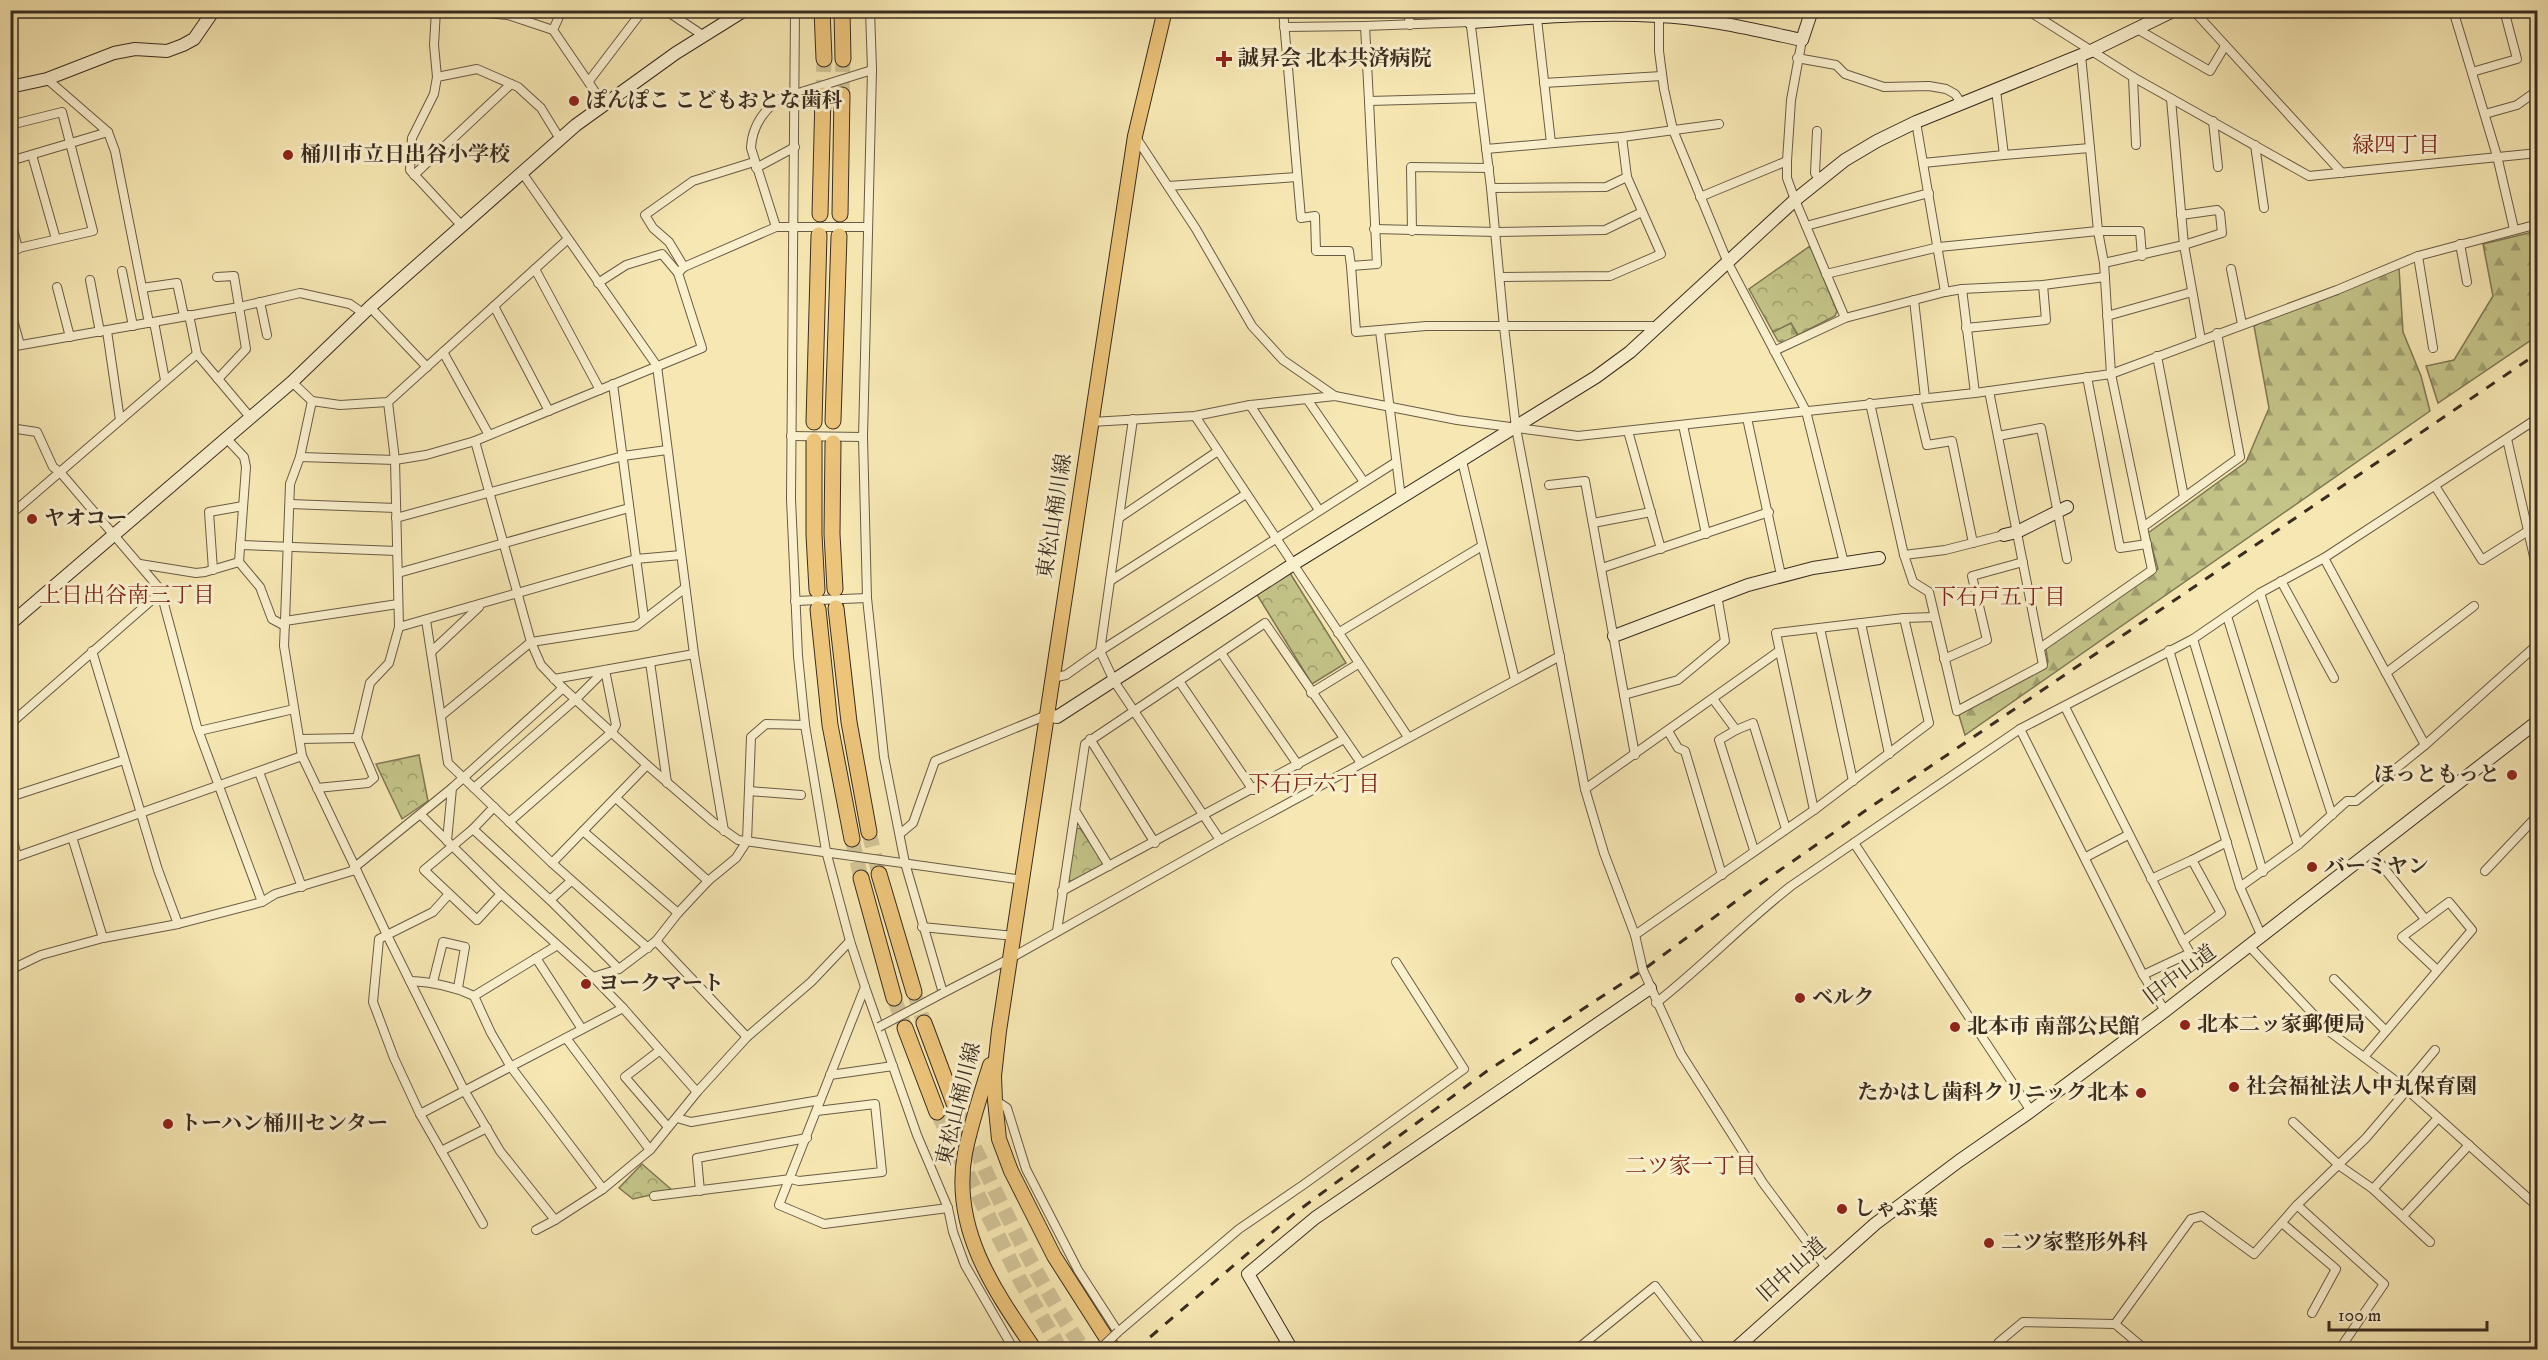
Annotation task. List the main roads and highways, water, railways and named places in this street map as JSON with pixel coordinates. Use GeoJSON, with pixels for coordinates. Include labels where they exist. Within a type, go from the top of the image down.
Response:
{"type":"FeatureCollection","features":[{"type":"Feature","properties":{"kind":"highway"},"geometry":{"type":"LineString","coordinates":[[822,10],[824,59]]}},
{"type":"Feature","properties":{"kind":"highway"},"geometry":{"type":"LineString","coordinates":[[842,10],[843,59]]}},
{"type":"Feature","properties":{"kind":"highway"},"geometry":{"type":"LineString","coordinates":[[820,214],[823,95]]}},
{"type":"Feature","properties":{"kind":"highway"},"geometry":{"type":"LineString","coordinates":[[840,213],[842,95]]}},
{"type":"Feature","properties":{"kind":"highway"},"geometry":{"type":"LineString","coordinates":[[814,422],[819,235]]}},
{"type":"Feature","properties":{"kind":"highway"},"geometry":{"type":"LineString","coordinates":[[833,421],[839,236]]}},
{"type":"Feature","properties":{"kind":"highway"},"geometry":{"type":"LineString","coordinates":[[814,441],[814,535],[817,590]]}},
{"type":"Feature","properties":{"kind":"highway"},"geometry":{"type":"LineString","coordinates":[[833,443],[832,534],[835,589]]}},
{"type":"Feature","properties":{"kind":"highway"},"geometry":{"type":"LineString","coordinates":[[836,608],[849,722],[869,832]]}},
{"type":"Feature","properties":{"kind":"highway"},"geometry":{"type":"LineString","coordinates":[[818,609],[830,725],[852,839]]}},
{"type":"Feature","properties":{"kind":"highway"},"geometry":{"type":"LineString","coordinates":[[879,874],[914,992]]}},
{"type":"Feature","properties":{"kind":"highway"},"geometry":{"type":"LineString","coordinates":[[861,878],[894,999]]}},
{"type":"Feature","properties":{"kind":"highway"},"geometry":{"type":"LineString","coordinates":[[924,1023],[955,1106]]}},
{"type":"Feature","properties":{"kind":"highway"},"geometry":{"type":"LineString","coordinates":[[905,1028],[937,1112]]}},
{"type":"Feature","properties":{"kind":"main road","name":"東松山桶川線"},"geometry":{"type":"LineString","coordinates":[[1114,1350],[1054,1256],[1011,1172],[999,1139],[994,1076],[1135,136],[1165,10]]}},
{"type":"Feature","properties":{"kind":"main road","name":"東松山桶川線"},"geometry":{"type":"LineString","coordinates":[[999,1031],[965,1153],[962,1189],[968,1227],[979,1261],[1035,1350]]}},
{"type":"Feature","properties":{"kind":"tunnel"},"geometry":{"type":"LineString","coordinates":[[823,95],[824,59]]}},
{"type":"Feature","properties":{"kind":"tunnel"},"geometry":{"type":"LineString","coordinates":[[842,95],[843,59]]}},
{"type":"Feature","properties":{"kind":"tunnel"},"geometry":{"type":"LineString","coordinates":[[869,832],[879,874]]}},
{"type":"Feature","properties":{"kind":"tunnel"},"geometry":{"type":"LineString","coordinates":[[852,839],[861,878]]}},
{"type":"Feature","properties":{"kind":"tunnel"},"geometry":{"type":"LineString","coordinates":[[914,992],[924,1023]]}},
{"type":"Feature","properties":{"kind":"tunnel"},"geometry":{"type":"LineString","coordinates":[[894,998],[905,1028]]}},
{"type":"Feature","properties":{"kind":"tunnel"},"geometry":{"type":"LineString","coordinates":[[955,1106],[1031,1261],[1084,1350]]}},
{"type":"Feature","properties":{"kind":"tunnel"},"geometry":{"type":"LineString","coordinates":[[937,1112],[1020,1280],[1061,1350]]}},
{"type":"Feature","properties":{"kind":"railway"},"geometry":{"type":"LineString","coordinates":[[1135,1350],[1295,1213],[1487,1071],[1643,970],[1747,893],[1875,804],[2538,353]]}},
{"type":"Feature","properties":{"kind":"place","name":"誠昇会 北本共済病院"},"geometry":{"type":"Point","coordinates":[1224,59]}},
{"type":"Feature","properties":{"kind":"place","name":"ぽんぽこ こどもおとな歯科"},"geometry":{"type":"Point","coordinates":[574,101]}},
{"type":"Feature","properties":{"kind":"place","name":"桶川市立日出谷小学校"},"geometry":{"type":"Point","coordinates":[288,155]}},
{"type":"Feature","properties":{"kind":"place","name":"ヤオコー"},"geometry":{"type":"Point","coordinates":[32,519]}},
{"type":"Feature","properties":{"kind":"place","name":"ほっともっと"},"geometry":{"type":"Point","coordinates":[2512,775]}},
{"type":"Feature","properties":{"kind":"place","name":"バーミヤン"},"geometry":{"type":"Point","coordinates":[2312,867]}},
{"type":"Feature","properties":{"kind":"place","name":"ヨークマート"},"geometry":{"type":"Point","coordinates":[586,984]}},
{"type":"Feature","properties":{"kind":"place","name":"ベルク"},"geometry":{"type":"Point","coordinates":[1800,998]}},
{"type":"Feature","properties":{"kind":"place","name":"北本二ッ家郵便局"},"geometry":{"type":"Point","coordinates":[2185,1025]}},
{"type":"Feature","properties":{"kind":"place","name":"北本市 南部公民館"},"geometry":{"type":"Point","coordinates":[1955,1027]}},
{"type":"Feature","properties":{"kind":"place","name":"社会福祉法人中丸保育園"},"geometry":{"type":"Point","coordinates":[2234,1087]}},
{"type":"Feature","properties":{"kind":"place","name":"たかはし歯科クリニック北本"},"geometry":{"type":"Point","coordinates":[2141,1093]}},
{"type":"Feature","properties":{"kind":"place","name":"トーハン桶川センター"},"geometry":{"type":"Point","coordinates":[168,1124]}},
{"type":"Feature","properties":{"kind":"place","name":"しゃぶ葉"},"geometry":{"type":"Point","coordinates":[1842,1209]}},
{"type":"Feature","properties":{"kind":"place","name":"二ツ家整形外科"},"geometry":{"type":"Point","coordinates":[1989,1243]}},
{"type":"Feature","properties":{"kind":"district","name":"緑四丁目"},"geometry":{"type":"Point","coordinates":[2396,145]}},
{"type":"Feature","properties":{"kind":"district","name":"上日出谷南三丁目"},"geometry":{"type":"Point","coordinates":[127,595]}},
{"type":"Feature","properties":{"kind":"district","name":"下石戸五丁目"},"geometry":{"type":"Point","coordinates":[2000,597]}},
{"type":"Feature","properties":{"kind":"district","name":"下石戸六丁目"},"geometry":{"type":"Point","coordinates":[1314,784]}},
{"type":"Feature","properties":{"kind":"district","name":"二ツ家一丁目"},"geometry":{"type":"Point","coordinates":[1691,1166]}}]}
